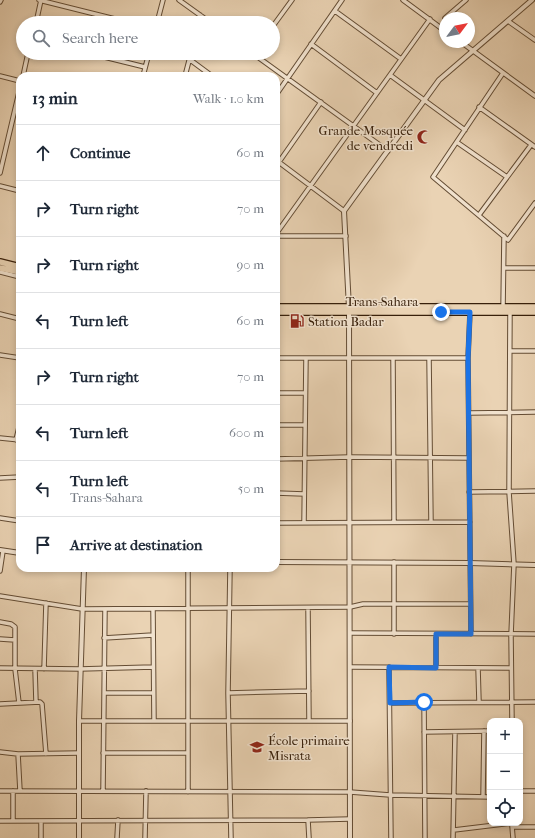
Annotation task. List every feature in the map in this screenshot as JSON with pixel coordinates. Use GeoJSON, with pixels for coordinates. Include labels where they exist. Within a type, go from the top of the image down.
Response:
{"type":"FeatureCollection","features":[{"type":"Feature","properties":{"kind":"main road"},"geometry":{"type":"LineString","coordinates":[[0,262],[16,266]]}},
{"type":"Feature","properties":{"kind":"main road"},"geometry":{"type":"LineString","coordinates":[[0,268],[16,271]]}},
{"type":"Feature","properties":{"kind":"main road","name":"Trans-Sahara"},"geometry":{"type":"LineString","coordinates":[[280,310],[450,310],[535,307]]}},
{"type":"Feature","properties":{"kind":"main road","name":"Trans-Sahara"},"geometry":{"type":"LineString","coordinates":[[450,310],[470,312],[503,309]]}},
{"type":"Feature","properties":{"kind":"main road","name":"Trans-Sahara"},"geometry":{"type":"LineString","coordinates":[[510,309],[535,312]]}},
{"type":"Feature","properties":{"kind":"street"},"geometry":{"type":"LineString","coordinates":[[38,16],[41,0],[104,16]]}},
{"type":"Feature","properties":{"kind":"street"},"geometry":{"type":"LineString","coordinates":[[159,16],[163,0]]}},
{"type":"Feature","properties":{"kind":"street"},"geometry":{"type":"LineString","coordinates":[[179,0],[200,15]]}},
{"type":"Feature","properties":{"kind":"street"},"geometry":{"type":"LineString","coordinates":[[280,16],[292,0]]}},
{"type":"Feature","properties":{"kind":"street"},"geometry":{"type":"LineString","coordinates":[[280,88],[342,0]]}},
{"type":"Feature","properties":{"kind":"street"},"geometry":{"type":"LineString","coordinates":[[452,12],[466,0]]}},
{"type":"Feature","properties":{"kind":"street"},"geometry":{"type":"LineString","coordinates":[[350,838],[349,310],[344,211],[439,80],[532,0]]}},
{"type":"Feature","properties":{"kind":"street"},"geometry":{"type":"LineString","coordinates":[[405,1],[437,25]]}},
{"type":"Feature","properties":{"kind":"street"},"geometry":{"type":"LineString","coordinates":[[335,11],[401,59]]}},
{"type":"Feature","properties":{"kind":"street"},"geometry":{"type":"LineString","coordinates":[[280,229],[310,185],[430,20]]}},
{"type":"Feature","properties":{"kind":"street"},"geometry":{"type":"LineString","coordinates":[[508,21],[535,40]]}},
{"type":"Feature","properties":{"kind":"street"},"geometry":{"type":"LineString","coordinates":[[311,44],[377,93]]}},
{"type":"Feature","properties":{"kind":"street"},"geometry":{"type":"LineString","coordinates":[[469,48],[535,96]]}},
{"type":"Feature","properties":{"kind":"street"},"geometry":{"type":"LineString","coordinates":[[24,72],[26,60]]}},
{"type":"Feature","properties":{"kind":"street"},"geometry":{"type":"LineString","coordinates":[[116,60],[145,67]]}},
{"type":"Feature","properties":{"kind":"street"},"geometry":{"type":"LineString","coordinates":[[144,72],[147,60]]}},
{"type":"Feature","properties":{"kind":"street"},"geometry":{"type":"LineString","coordinates":[[186,72],[189,60]]}},
{"type":"Feature","properties":{"kind":"street"},"geometry":{"type":"LineString","coordinates":[[190,60],[207,72]]}},
{"type":"Feature","properties":{"kind":"street"},"geometry":{"type":"LineString","coordinates":[[263,60],[279,72]]}},
{"type":"Feature","properties":{"kind":"street"},"geometry":{"type":"LineString","coordinates":[[280,73],[388,151]]}},
{"type":"Feature","properties":{"kind":"street"},"geometry":{"type":"LineString","coordinates":[[503,73],[479,107],[458,143],[433,177],[508,240],[535,203]]}},
{"type":"Feature","properties":{"kind":"street"},"geometry":{"type":"LineString","coordinates":[[390,75],[465,130]]}},
{"type":"Feature","properties":{"kind":"street"},"geometry":{"type":"LineString","coordinates":[[0,76],[16,80]]}},
{"type":"Feature","properties":{"kind":"street"},"geometry":{"type":"LineString","coordinates":[[280,158],[321,102]]}},
{"type":"Feature","properties":{"kind":"street"},"geometry":{"type":"LineString","coordinates":[[0,173],[16,105]]}},
{"type":"Feature","properties":{"kind":"street"},"geometry":{"type":"LineString","coordinates":[[479,107],[533,146],[507,177],[479,215]]}},
{"type":"Feature","properties":{"kind":"street"},"geometry":{"type":"LineString","coordinates":[[458,143],[507,177]]}},
{"type":"Feature","properties":{"kind":"street"},"geometry":{"type":"LineString","coordinates":[[280,162],[344,211]]}},
{"type":"Feature","properties":{"kind":"street"},"geometry":{"type":"LineString","coordinates":[[0,186],[16,190]]}},
{"type":"Feature","properties":{"kind":"street"},"geometry":{"type":"LineString","coordinates":[[280,235],[346,236]]}},
{"type":"Feature","properties":{"kind":"street"},"geometry":{"type":"LineString","coordinates":[[503,309],[504,236]]}},
{"type":"Feature","properties":{"kind":"street"},"geometry":{"type":"LineString","coordinates":[[504,268],[535,268]]}},
{"type":"Feature","properties":{"kind":"street"},"geometry":{"type":"LineString","coordinates":[[0,272],[16,276]]}},
{"type":"Feature","properties":{"kind":"street"},"geometry":{"type":"LineString","coordinates":[[510,309],[510,492],[514,564],[511,635],[512,718]]}},
{"type":"Feature","properties":{"kind":"street"},"geometry":{"type":"LineString","coordinates":[[470,312],[468,358],[471,634]]}},
{"type":"Feature","properties":{"kind":"street"},"geometry":{"type":"LineString","coordinates":[[0,314],[16,317]]}},
{"type":"Feature","properties":{"kind":"street"},"geometry":{"type":"LineString","coordinates":[[510,352],[535,351]]}},
{"type":"Feature","properties":{"kind":"street"},"geometry":{"type":"LineString","coordinates":[[0,356],[16,358]]}},
{"type":"Feature","properties":{"kind":"street"},"geometry":{"type":"LineString","coordinates":[[280,358],[468,358]]}},
{"type":"Feature","properties":{"kind":"street"},"geometry":{"type":"LineString","coordinates":[[304,523],[306,358]]}},
{"type":"Feature","properties":{"kind":"street"},"geometry":{"type":"LineString","coordinates":[[393,358],[394,522]]}},
{"type":"Feature","properties":{"kind":"street"},"geometry":{"type":"LineString","coordinates":[[429,358],[431,522]]}},
{"type":"Feature","properties":{"kind":"street"},"geometry":{"type":"LineString","coordinates":[[280,393],[305,393]]}},
{"type":"Feature","properties":{"kind":"street"},"geometry":{"type":"LineString","coordinates":[[469,413],[535,412]]}},
{"type":"Feature","properties":{"kind":"street"},"geometry":{"type":"LineString","coordinates":[[280,424],[304,425]]}},
{"type":"Feature","properties":{"kind":"street"},"geometry":{"type":"LineString","coordinates":[[0,438],[16,440]]}},
{"type":"Feature","properties":{"kind":"street"},"geometry":{"type":"LineString","coordinates":[[280,459],[349,457],[469,458]]}},
{"type":"Feature","properties":{"kind":"street"},"geometry":{"type":"LineString","coordinates":[[0,478],[16,477]]}},
{"type":"Feature","properties":{"kind":"street"},"geometry":{"type":"LineString","coordinates":[[469,492],[535,491]]}},
{"type":"Feature","properties":{"kind":"street"},"geometry":{"type":"LineString","coordinates":[[280,493],[304,494]]}},
{"type":"Feature","properties":{"kind":"street"},"geometry":{"type":"LineString","coordinates":[[0,518],[16,520]]}},
{"type":"Feature","properties":{"kind":"street"},"geometry":{"type":"LineString","coordinates":[[280,523],[470,522]]}},
{"type":"Feature","properties":{"kind":"street"},"geometry":{"type":"LineString","coordinates":[[0,571],[2,551],[16,553]]}},
{"type":"Feature","properties":{"kind":"street"},"geometry":{"type":"LineString","coordinates":[[280,562],[394,562],[535,565]]}},
{"type":"Feature","properties":{"kind":"street"},"geometry":{"type":"LineString","coordinates":[[394,562],[394,634]]}},
{"type":"Feature","properties":{"kind":"street"},"geometry":{"type":"LineString","coordinates":[[79,838],[79,721],[84,572]]}},
{"type":"Feature","properties":{"kind":"street"},"geometry":{"type":"LineString","coordinates":[[188,572],[188,792]]}},
{"type":"Feature","properties":{"kind":"street"},"geometry":{"type":"LineString","coordinates":[[230,572],[228,609],[228,721],[231,838]]}},
{"type":"Feature","properties":{"kind":"street"},"geometry":{"type":"LineString","coordinates":[[0,596],[82,609],[308,608],[350,607],[363,604],[470,604]]}},
{"type":"Feature","properties":{"kind":"street"},"geometry":{"type":"LineString","coordinates":[[44,669],[46,603]]}},
{"type":"Feature","properties":{"kind":"street"},"geometry":{"type":"LineString","coordinates":[[308,608],[309,721]]}},
{"type":"Feature","properties":{"kind":"street"},"geometry":{"type":"LineString","coordinates":[[103,791],[105,609]]}},
{"type":"Feature","properties":{"kind":"street"},"geometry":{"type":"LineString","coordinates":[[153,609],[154,721]]}},
{"type":"Feature","properties":{"kind":"street"},"geometry":{"type":"LineString","coordinates":[[0,622],[14,625],[15,668],[19,703]]}},
{"type":"Feature","properties":{"kind":"street"},"geometry":{"type":"LineString","coordinates":[[350,633],[535,634]]}},
{"type":"Feature","properties":{"kind":"street"},"geometry":{"type":"LineString","coordinates":[[436,634],[436,668]]}},
{"type":"Feature","properties":{"kind":"street"},"geometry":{"type":"LineString","coordinates":[[104,638],[153,635]]}},
{"type":"Feature","properties":{"kind":"street"},"geometry":{"type":"LineString","coordinates":[[0,639],[15,640]]}},
{"type":"Feature","properties":{"kind":"street"},"geometry":{"type":"LineString","coordinates":[[0,668],[80,669],[153,666]]}},
{"type":"Feature","properties":{"kind":"street"},"geometry":{"type":"LineString","coordinates":[[350,666],[511,668]]}},
{"type":"Feature","properties":{"kind":"street"},"geometry":{"type":"LineString","coordinates":[[389,667],[391,838]]}},
{"type":"Feature","properties":{"kind":"street"},"geometry":{"type":"LineString","coordinates":[[478,668],[479,702]]}},
{"type":"Feature","properties":{"kind":"street"},"geometry":{"type":"LineString","coordinates":[[35,669],[36,702]]}},
{"type":"Feature","properties":{"kind":"street"},"geometry":{"type":"LineString","coordinates":[[228,693],[308,692]]}},
{"type":"Feature","properties":{"kind":"street"},"geometry":{"type":"LineString","coordinates":[[104,693],[153,693]]}},
{"type":"Feature","properties":{"kind":"street"},"geometry":{"type":"LineString","coordinates":[[0,704],[40,702],[44,708],[46,754]]}},
{"type":"Feature","properties":{"kind":"street"},"geometry":{"type":"LineString","coordinates":[[424,702],[425,838]]}},
{"type":"Feature","properties":{"kind":"street"},"geometry":{"type":"LineString","coordinates":[[390,703],[535,702]]}},
{"type":"Feature","properties":{"kind":"street"},"geometry":{"type":"LineString","coordinates":[[79,721],[350,721]]}},
{"type":"Feature","properties":{"kind":"street"},"geometry":{"type":"LineString","coordinates":[[424,732],[484,731],[483,797]]}},
{"type":"Feature","properties":{"kind":"street"},"geometry":{"type":"LineString","coordinates":[[453,838],[455,732]]}},
{"type":"Feature","properties":{"kind":"street"},"geometry":{"type":"LineString","coordinates":[[0,752],[18,754],[79,753]]}},
{"type":"Feature","properties":{"kind":"street"},"geometry":{"type":"LineString","coordinates":[[103,753],[188,753]]}},
{"type":"Feature","properties":{"kind":"street"},"geometry":{"type":"LineString","coordinates":[[18,754],[20,791]]}},
{"type":"Feature","properties":{"kind":"street"},"geometry":{"type":"LineString","coordinates":[[0,791],[79,790],[350,792],[390,795],[487,797]]}},
{"type":"Feature","properties":{"kind":"street"},"geometry":{"type":"LineString","coordinates":[[13,791],[13,821]]}},
{"type":"Feature","properties":{"kind":"street"},"geometry":{"type":"LineString","coordinates":[[145,838],[146,791]]}},
{"type":"Feature","properties":{"kind":"street"},"geometry":{"type":"LineString","coordinates":[[523,791],[535,791]]}},
{"type":"Feature","properties":{"kind":"street"},"geometry":{"type":"LineString","coordinates":[[0,821],[350,819]]}},
{"type":"Feature","properties":{"kind":"street"},"geometry":{"type":"LineString","coordinates":[[117,838],[118,820]]}},
{"type":"Feature","properties":{"kind":"street"},"geometry":{"type":"LineString","coordinates":[[308,820],[309,838]]}},
{"type":"Feature","properties":{"kind":"street"},"geometry":{"type":"LineString","coordinates":[[41,821],[41,838]]}},
{"type":"Feature","properties":{"kind":"street"},"geometry":{"type":"LineString","coordinates":[[523,825],[535,827]]}},
{"type":"Feature","properties":{"kind":"street"},"geometry":{"type":"LineString","coordinates":[[454,830],[493,826]]}},
{"type":"Feature","properties":{"kind":"street"},"geometry":{"type":"LineString","coordinates":[[512,826],[513,838]]}},
{"type":"Feature","properties":{"kind":"place","name":"Grande Mosquée de vendredi"},"geometry":{"type":"Point","coordinates":[424,137]}},
{"type":"Feature","properties":{"kind":"place","name":"Station Badar"},"geometry":{"type":"Point","coordinates":[297,321]}},
{"type":"Feature","properties":{"kind":"place","name":"École primaire Misrata"},"geometry":{"type":"Point","coordinates":[257,747]}},
{"type":"Feature","properties":{"kind":"route"},"geometry":{"type":"LineString","coordinates":[[424,702],[390,703],[389,667],[436,668],[436,634],[471,634],[468,358],[470,312],[441,312]]}}]}
